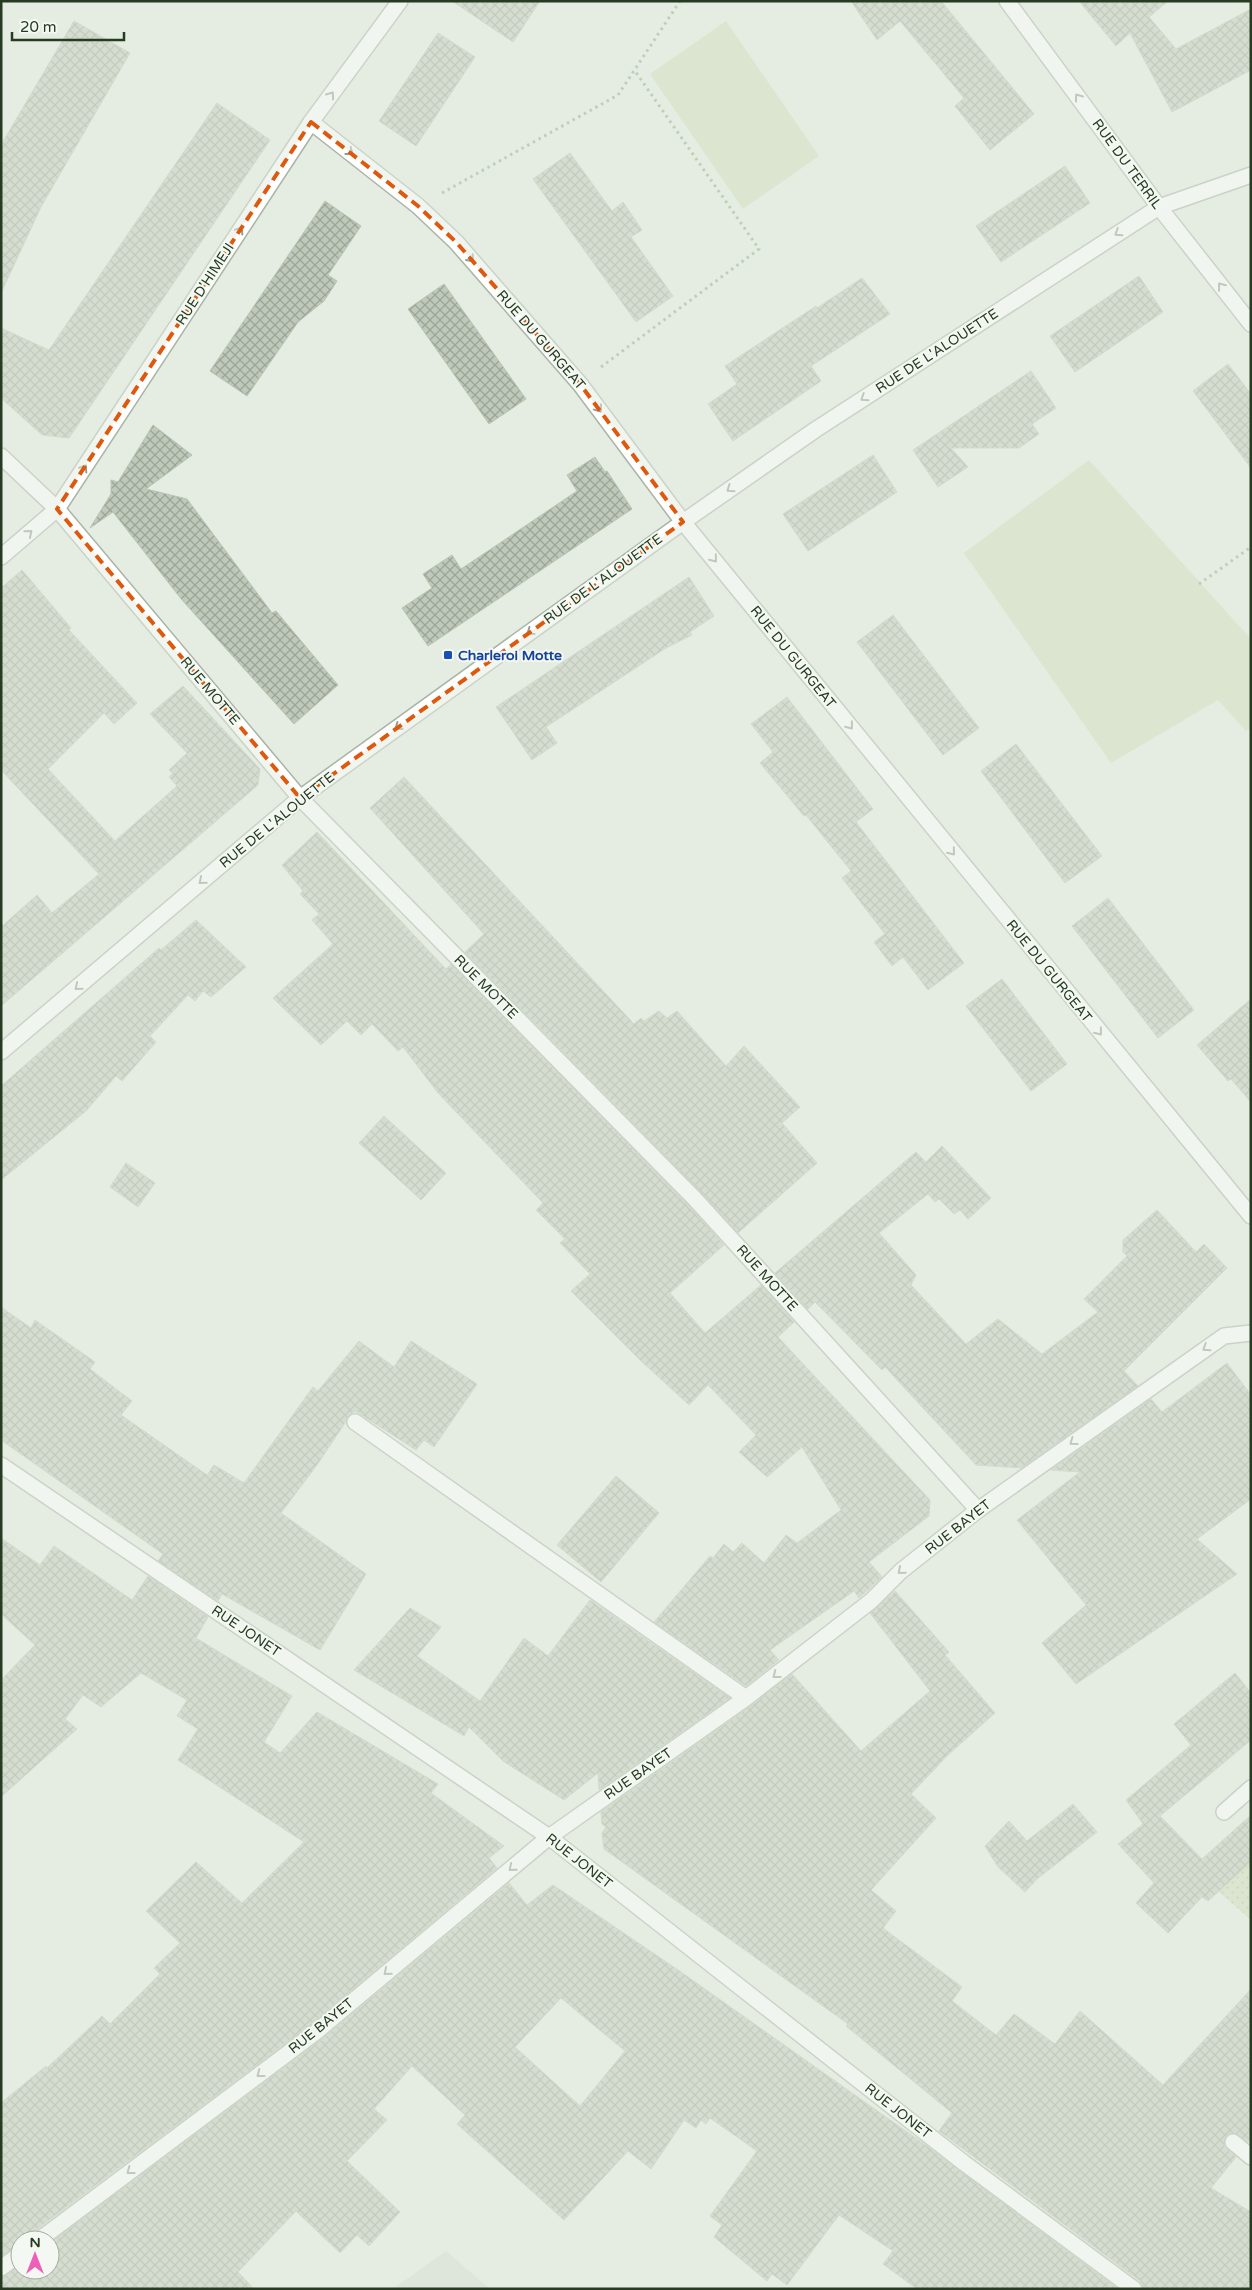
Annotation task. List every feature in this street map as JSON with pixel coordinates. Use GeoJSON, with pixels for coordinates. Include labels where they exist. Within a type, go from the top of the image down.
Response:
{"type":"FeatureCollection","features":[{"type":"Feature","properties":{"kind":"street","name":"RUE D'HIMEJI"},"geometry":{"type":"LineString","coordinates":[[1,556],[57,509],[311,122],[400,1]]}},
{"type":"Feature","properties":{"kind":"street","name":"RUE DU TERRIL"},"geometry":{"type":"LineString","coordinates":[[1007,1],[1159,207],[1251,324]]}},
{"type":"Feature","properties":{"kind":"street","name":"RUE DU GURGEAT"},"geometry":{"type":"LineString","coordinates":[[311,122],[418,206],[456,242],[580,384],[683,522],[1224,1186],[1251,1216]]}},
{"type":"Feature","properties":{"kind":"street","name":"RUE DE L'ALOUETTE"},"geometry":{"type":"LineString","coordinates":[[1,1052],[300,798],[683,522],[815,430],[1159,207],[1251,175]]}},
{"type":"Feature","properties":{"kind":"street","name":"RUE MOTTE"},"geometry":{"type":"LineString","coordinates":[[1,456],[57,509],[300,798],[695,1199],[978,1510]]}},
{"type":"Feature","properties":{"kind":"street","name":"RUE BAYET"},"geometry":{"type":"LineString","coordinates":[[52,2230],[316,2032],[549,1837],[746,1698],[870,1601],[901,1571],[978,1510],[1224,1336],[1251,1333]]}},
{"type":"Feature","properties":{"kind":"street"},"geometry":{"type":"LineString","coordinates":[[355,1422],[746,1698]]}},
{"type":"Feature","properties":{"kind":"street","name":"RUE JONET"},"geometry":{"type":"LineString","coordinates":[[1,1465],[549,1837],[964,2163],[1134,2289]]}},
{"type":"Feature","properties":{"kind":"street"},"geometry":{"type":"LineString","coordinates":[[1224,1812],[1251,1788]]}},
{"type":"Feature","properties":{"kind":"street"},"geometry":{"type":"LineString","coordinates":[[1233,2142],[1251,2157]]}},
{"type":"Feature","properties":{"kind":"path"},"geometry":{"type":"LineString","coordinates":[[418,206],[618,95],[680,1]]}},
{"type":"Feature","properties":{"kind":"path"},"geometry":{"type":"LineString","coordinates":[[580,384],[759,249],[635,71]]}},
{"type":"Feature","properties":{"kind":"path"},"geometry":{"type":"LineString","coordinates":[[1198,584],[1251,547]]}},
{"type":"Feature","properties":{"kind":"highlighted area"},"geometry":{"type":"Polygon","coordinates":[[[311,122],[418,206],[456,242],[580,384],[683,522],[300,798],[57,509],[311,122]]]}},
{"type":"Feature","properties":{"kind":"shaded area"},"geometry":{"type":"Polygon","coordinates":[[[446,2251],[490,2289],[393,2289],[446,2251]]]}},
{"type":"Feature","properties":{"kind":"green space"},"geometry":{"type":"Polygon","coordinates":[[[726,21],[819,156],[743,209],[650,74],[726,21]]]}},
{"type":"Feature","properties":{"kind":"green space"},"geometry":{"type":"Polygon","coordinates":[[[1089,460],[1251,639],[1251,728],[1246,731],[1218,700],[1111,763],[964,553],[1089,460]]]}},
{"type":"Feature","properties":{"kind":"green space"},"geometry":{"type":"Polygon","coordinates":[[[1251,1862],[1251,1920],[1218,1891],[1251,1862]]]}},
{"type":"Feature","properties":{"kind":"building"},"geometry":{"type":"Polygon","coordinates":[[[452,1],[540,1],[513,42],[452,1]]]}},
{"type":"Feature","properties":{"kind":"building"},"geometry":{"type":"Polygon","coordinates":[[[851,1],[941,1],[1034,114],[990,150],[955,106],[964,98],[900,21],[877,40],[851,1]]]}},
{"type":"Feature","properties":{"kind":"building"},"geometry":{"type":"Polygon","coordinates":[[[1079,1],[1168,1],[1149,17],[1176,49],[1251,9],[1251,70],[1172,112],[1130,33],[1116,46],[1079,1]]]}},
{"type":"Feature","properties":{"kind":"building"},"geometry":{"type":"Polygon","coordinates":[[[74,21],[130,53],[41,207],[1,293],[1,145],[74,21]]]}},
{"type":"Feature","properties":{"kind":"building"},"geometry":{"type":"Polygon","coordinates":[[[438,33],[475,57],[416,146],[379,121],[438,33]]]}},
{"type":"Feature","properties":{"kind":"building"},"geometry":{"type":"Polygon","coordinates":[[[217,103],[270,140],[69,438],[42,435],[1,398],[1,328],[49,350],[217,103]]]}},
{"type":"Feature","properties":{"kind":"building"},"geometry":{"type":"Polygon","coordinates":[[[570,153],[612,211],[623,202],[642,230],[631,237],[673,296],[636,322],[533,179],[570,153]]]}},
{"type":"Feature","properties":{"kind":"building"},"geometry":{"type":"Polygon","coordinates":[[[1065,166],[1090,203],[1001,262],[976,226],[1065,166]]]}},
{"type":"Feature","properties":{"kind":"building"},"geometry":{"type":"Polygon","coordinates":[[[325,201],[361,226],[328,275],[337,281],[324,301],[298,322],[247,396],[210,371],[325,201]]]}},
{"type":"Feature","properties":{"kind":"building"},"geometry":{"type":"Polygon","coordinates":[[[1139,276],[1163,312],[1075,372],[1050,336],[1139,276]]]}},
{"type":"Feature","properties":{"kind":"building"},"geometry":{"type":"Polygon","coordinates":[[[862,278],[890,314],[811,366],[821,381],[733,441],[708,404],[737,384],[725,366],[862,278]]]}},
{"type":"Feature","properties":{"kind":"building"},"geometry":{"type":"Polygon","coordinates":[[[444,284],[526,399],[489,424],[408,309],[444,284]]]}},
{"type":"Feature","properties":{"kind":"building"},"geometry":{"type":"Polygon","coordinates":[[[1228,364],[1251,394],[1251,468],[1193,391],[1228,364]]]}},
{"type":"Feature","properties":{"kind":"building"},"geometry":{"type":"Polygon","coordinates":[[[1031,371],[1056,408],[1032,424],[1039,434],[1019,448],[951,448],[968,467],[938,487],[913,450],[1031,371]]]}},
{"type":"Feature","properties":{"kind":"building"},"geometry":{"type":"Polygon","coordinates":[[[153,425],[192,455],[146,489],[187,499],[272,613],[276,611],[338,685],[294,724],[182,600],[113,512],[90,528],[111,494],[111,480],[118,482],[153,425]]]}},
{"type":"Feature","properties":{"kind":"building"},"geometry":{"type":"Polygon","coordinates":[[[873,455],[897,492],[808,551],[783,514],[873,455]]]}},
{"type":"Feature","properties":{"kind":"building"},"geometry":{"type":"Polygon","coordinates":[[[595,457],[605,472],[607,471],[632,509],[428,646],[402,608],[432,588],[423,574],[452,555],[461,569],[577,491],[567,475],[595,457]]]}},
{"type":"Feature","properties":{"kind":"building"},"geometry":{"type":"Polygon","coordinates":[[[22,570],[71,628],[69,630],[137,703],[114,724],[104,713],[48,769],[115,841],[177,786],[169,777],[173,773],[169,770],[187,753],[150,714],[183,686],[260,769],[258,785],[1,1006],[1,927],[37,895],[52,913],[99,874],[1,770],[1,588],[22,570]]]}},
{"type":"Feature","properties":{"kind":"building"},"geometry":{"type":"Polygon","coordinates":[[[689,577],[714,616],[690,632],[692,635],[666,648],[546,727],[557,743],[532,760],[496,707],[689,577]]]}},
{"type":"Feature","properties":{"kind":"building"},"geometry":{"type":"Polygon","coordinates":[[[893,615],[979,728],[943,755],[857,642],[893,615]]]}},
{"type":"Feature","properties":{"kind":"building"},"geometry":{"type":"Polygon","coordinates":[[[787,697],[873,809],[856,822],[964,963],[928,990],[903,957],[892,966],[874,942],[885,934],[842,878],[851,871],[806,815],[804,816],[760,763],[773,752],[751,724],[787,697]]]}},
{"type":"Feature","properties":{"kind":"building"},"geometry":{"type":"Polygon","coordinates":[[[1016,744],[1102,856],[1065,883],[981,771],[1016,744]]]}},
{"type":"Feature","properties":{"kind":"building"},"geometry":{"type":"Polygon","coordinates":[[[404,777],[634,1024],[641,1018],[644,1021],[659,1011],[667,1018],[677,1011],[726,1066],[744,1046],[800,1107],[782,1123],[817,1163],[738,1233],[702,1193],[465,952],[484,934],[370,808],[404,777]]]}},
{"type":"Feature","properties":{"kind":"building"},"geometry":{"type":"Polygon","coordinates":[[[317,832],[446,969],[451,964],[688,1205],[724,1245],[670,1293],[705,1333],[761,1285],[794,1322],[778,1337],[930,1500],[929,1516],[869,1562],[882,1577],[859,1598],[854,1591],[770,1650],[779,1660],[746,1686],[654,1622],[710,1556],[713,1558],[724,1544],[733,1552],[742,1543],[764,1563],[786,1535],[797,1543],[841,1510],[802,1447],[767,1477],[739,1452],[756,1435],[708,1385],[689,1405],[639,1359],[571,1291],[590,1274],[560,1243],[565,1239],[536,1210],[543,1203],[438,1093],[403,1047],[398,1051],[372,1024],[361,1035],[347,1021],[321,1045],[273,998],[333,944],[312,920],[319,914],[300,894],[303,891],[282,865],[317,832]]]}},
{"type":"Feature","properties":{"kind":"building"},"geometry":{"type":"Polygon","coordinates":[[[1108,898],[1194,1010],[1158,1038],[1072,926],[1108,898]]]}},
{"type":"Feature","properties":{"kind":"building"},"geometry":{"type":"Polygon","coordinates":[[[196,920],[246,967],[211,997],[203,991],[195,1001],[188,995],[150,1036],[156,1042],[122,1081],[116,1076],[86,1111],[1,1180],[1,1086],[159,948],[161,950],[196,920]]]}},
{"type":"Feature","properties":{"kind":"building"},"geometry":{"type":"Polygon","coordinates":[[[1002,979],[1067,1064],[1031,1091],[966,1006],[1002,979]]]}},
{"type":"Feature","properties":{"kind":"building"},"geometry":{"type":"Polygon","coordinates":[[[1251,999],[1251,1102],[1231,1079],[1228,1081],[1197,1045],[1251,999]]]}},
{"type":"Feature","properties":{"kind":"building"},"geometry":{"type":"Polygon","coordinates":[[[384,1116],[446,1173],[421,1200],[359,1143],[384,1116]]]}},
{"type":"Feature","properties":{"kind":"building"},"geometry":{"type":"Polygon","coordinates":[[[942,1146],[991,1198],[968,1219],[960,1210],[954,1214],[939,1199],[935,1202],[928,1194],[879,1233],[916,1275],[911,1285],[966,1344],[998,1319],[1042,1354],[1098,1312],[1084,1299],[1127,1256],[1123,1252],[1123,1240],[1157,1210],[1196,1252],[1204,1244],[1227,1268],[1124,1371],[1138,1386],[1021,1468],[976,1465],[885,1367],[882,1370],[815,1302],[808,1309],[775,1273],[916,1152],[926,1162],[942,1146]]]}},
{"type":"Feature","properties":{"kind":"building"},"geometry":{"type":"Polygon","coordinates":[[[126,1163],[155,1183],[138,1207],[110,1187],[126,1163]]]}},
{"type":"Feature","properties":{"kind":"building"},"geometry":{"type":"Polygon","coordinates":[[[1,1307],[31,1328],[35,1320],[95,1362],[90,1369],[132,1401],[121,1415],[207,1475],[214,1465],[244,1483],[313,1387],[318,1391],[359,1341],[394,1367],[411,1341],[477,1384],[434,1447],[424,1440],[416,1450],[355,1411],[281,1513],[366,1574],[320,1650],[222,1594],[218,1601],[158,1561],[163,1554],[1,1440],[1,1307]]]}},
{"type":"Feature","properties":{"kind":"building"},"geometry":{"type":"Polygon","coordinates":[[[1227,1363],[1251,1395],[1251,1499],[1197,1539],[1237,1574],[1076,1684],[1042,1643],[1086,1605],[1017,1520],[1080,1472],[1051,1470],[1151,1399],[1162,1412],[1227,1363]]]}},
{"type":"Feature","properties":{"kind":"building"},"geometry":{"type":"Polygon","coordinates":[[[616,1476],[659,1513],[601,1582],[557,1545],[616,1476]]]}},
{"type":"Feature","properties":{"kind":"building"},"geometry":{"type":"Polygon","coordinates":[[[1,1538],[40,1565],[54,1546],[132,1600],[148,1576],[208,1617],[196,1638],[292,1696],[264,1742],[280,1753],[317,1712],[438,1784],[431,1793],[504,1846],[489,1858],[497,1868],[310,2025],[36,2230],[10,2230],[10,2251],[1,2256],[1,2103],[46,2066],[47,2068],[102,2016],[110,2024],[160,1974],[154,1968],[180,1943],[146,1911],[196,1862],[242,1903],[304,1842],[178,1760],[198,1729],[177,1716],[187,1700],[141,1673],[101,1707],[83,1695],[65,1719],[77,1729],[1,1797],[1,1680],[35,1645],[1,1614],[1,1538]]]}},
{"type":"Feature","properties":{"kind":"building"},"geometry":{"type":"Polygon","coordinates":[[[895,1591],[949,1652],[945,1655],[995,1713],[948,1755],[911,1794],[936,1818],[871,1890],[896,1911],[883,1928],[962,1987],[952,2001],[996,2035],[1014,2014],[1055,2044],[1080,2011],[1163,2085],[1251,1989],[1251,2138],[1248,2142],[1234,2133],[1226,2136],[1224,2146],[1236,2157],[1211,2188],[1251,2212],[1251,2289],[1143,2289],[1140,2281],[939,2131],[952,2113],[846,2026],[848,2024],[604,1849],[602,1833],[606,1827],[602,1824],[601,1812],[752,1705],[792,1674],[861,1751],[930,1691],[870,1613],[895,1591]]]}},
{"type":"Feature","properties":{"kind":"building"},"geometry":{"type":"Polygon","coordinates":[[[590,1600],[730,1698],[599,1790],[598,1773],[564,1800],[503,1761],[469,1727],[464,1736],[354,1670],[410,1608],[441,1627],[417,1656],[480,1701],[524,1638],[548,1656],[590,1600]]]}},
{"type":"Feature","properties":{"kind":"building"},"geometry":{"type":"Polygon","coordinates":[[[1235,1673],[1251,1693],[1251,1740],[1160,1816],[1202,1859],[1251,1815],[1251,1862],[1208,1901],[1202,1897],[1168,1933],[1136,1903],[1154,1883],[1118,1844],[1143,1824],[1126,1800],[1191,1745],[1174,1724],[1235,1673]]]}},
{"type":"Feature","properties":{"kind":"building"},"geometry":{"type":"Polygon","coordinates":[[[1073,1804],[1097,1832],[1037,1879],[1025,1892],[998,1867],[985,1846],[1009,1821],[1027,1841],[1073,1804]]]}},
{"type":"Feature","properties":{"kind":"building"},"geometry":{"type":"Polygon","coordinates":[[[509,1883],[527,1905],[553,1885],[681,1972],[927,2146],[1118,2289],[917,2289],[883,2264],[893,2251],[839,2215],[787,2285],[772,2274],[767,2281],[714,2237],[722,2225],[710,2216],[757,2151],[710,2118],[706,2124],[701,2120],[696,2128],[684,2120],[651,2169],[628,2151],[564,2220],[457,2124],[465,2115],[412,2066],[374,2109],[387,2120],[347,2161],[400,2212],[369,2246],[357,2235],[340,2253],[296,2211],[238,2272],[254,2289],[1,2289],[1,2277],[10,2272],[10,2280],[60,2280],[60,2236],[322,2039],[509,1883]],[[561,1998],[515,2047],[580,2106],[625,2051],[561,1998]]]}},
{"type":"Feature","properties":{"kind":"place","name":"Charleroi Motte"},"geometry":{"type":"Point","coordinates":[448,655]}}]}
